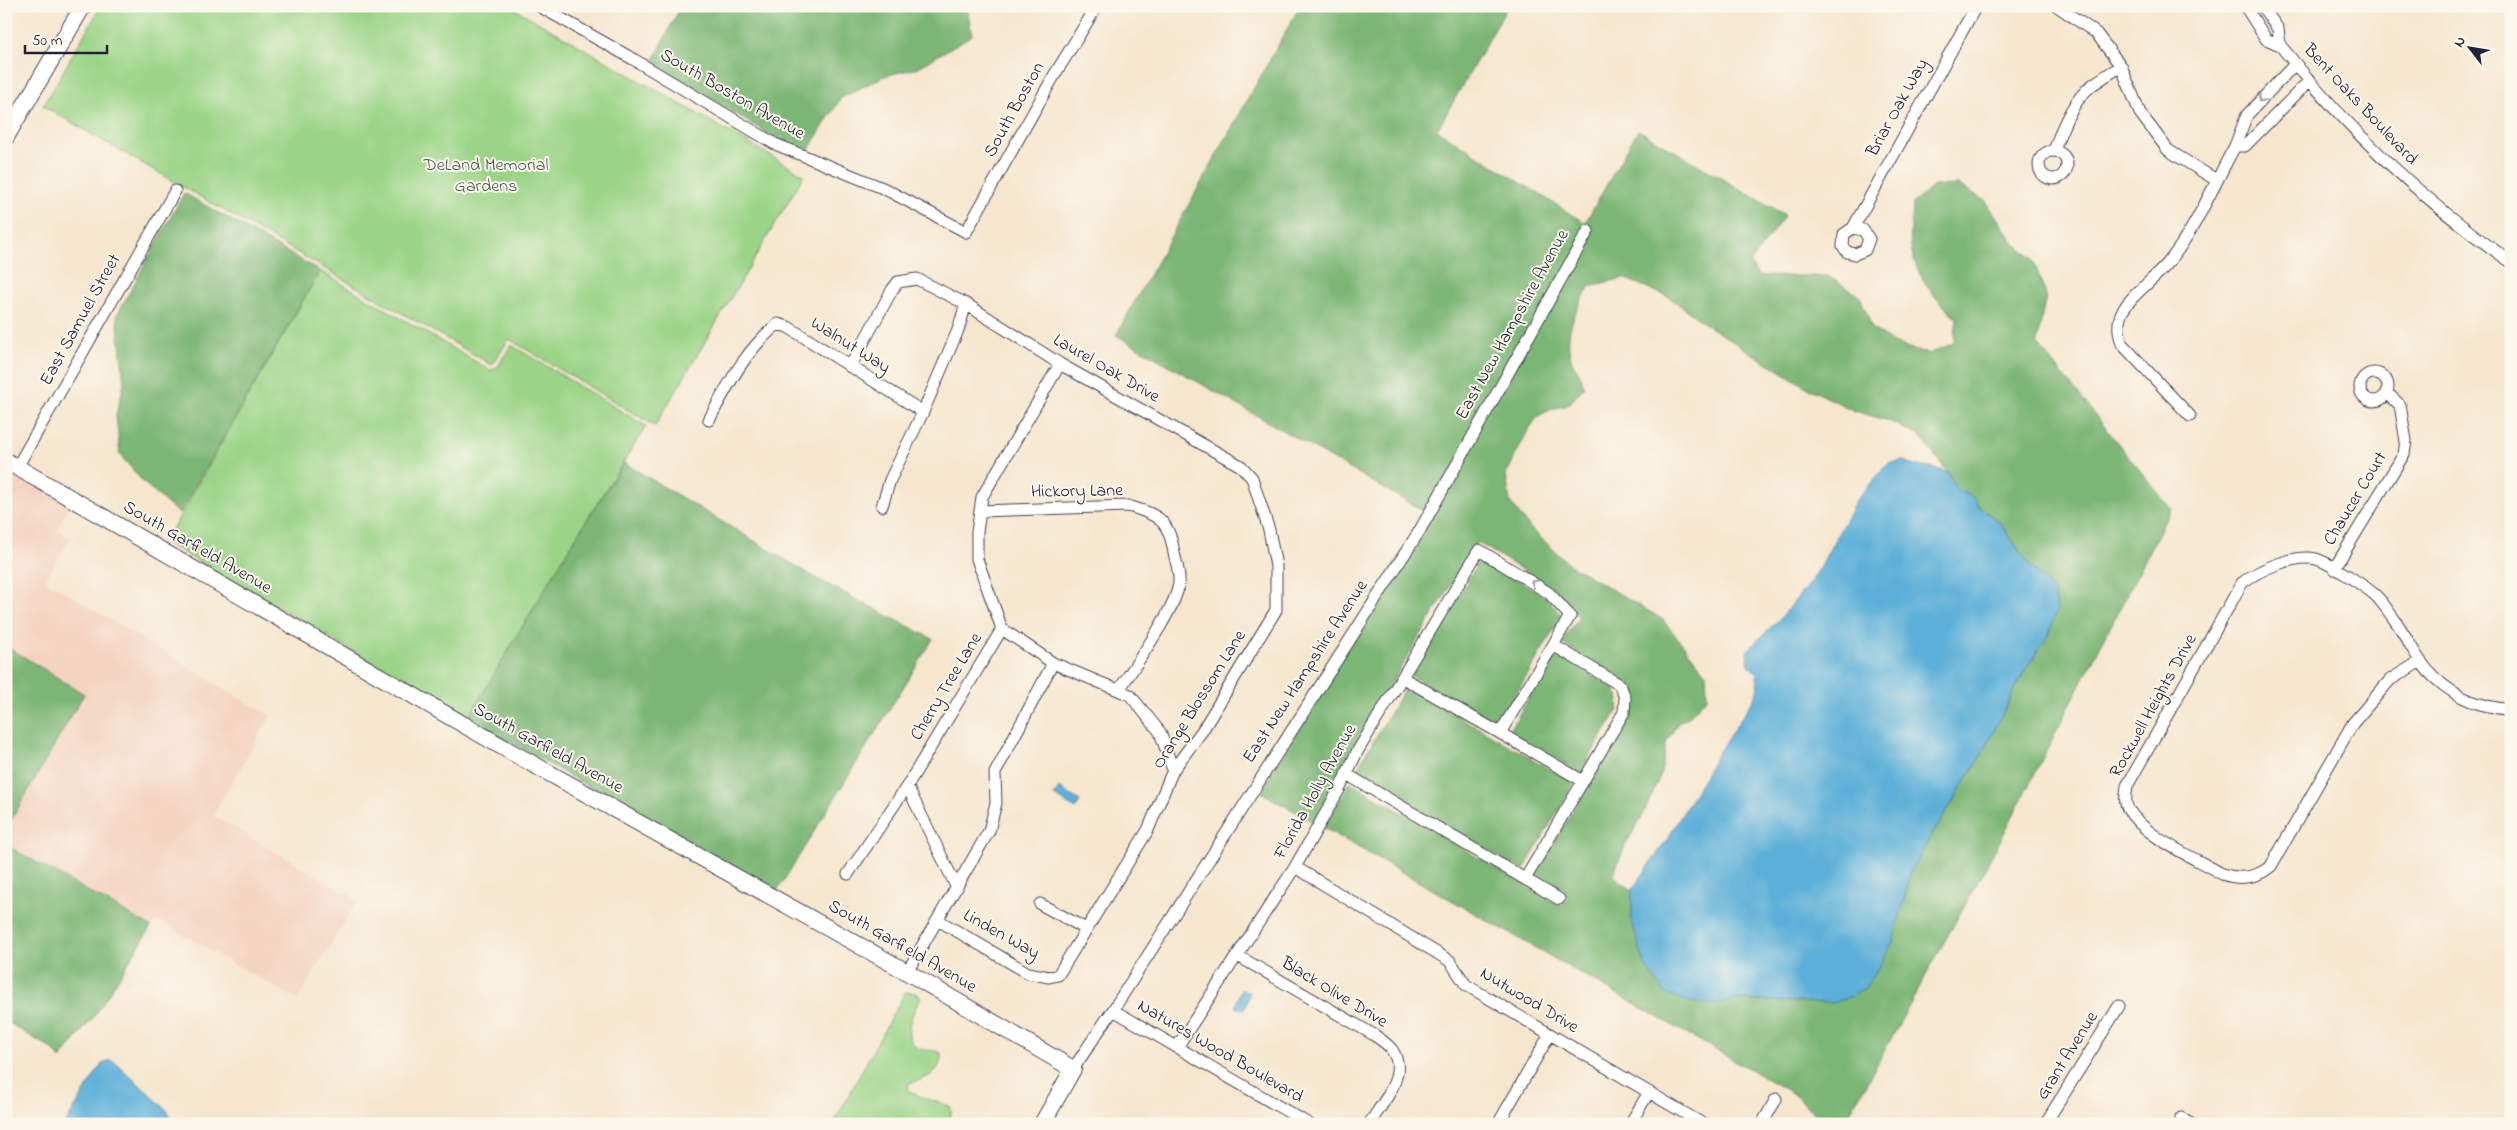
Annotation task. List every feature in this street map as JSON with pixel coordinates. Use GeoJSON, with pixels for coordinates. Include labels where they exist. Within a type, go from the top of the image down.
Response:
{"type":"FeatureCollection","features":[{"type":"Feature","properties":{"kind":"street"},"geometry":{"type":"LineString","coordinates":[[6,137],[83,6]]}},
{"type":"Feature","properties":{"kind":"street","name":"South Boston Avenue"},"geometry":{"type":"LineString","coordinates":[[539,6],[633,59],[775,144],[885,190],[966,232]]}},
{"type":"Feature","properties":{"kind":"street","name":"South Boston"},"geometry":{"type":"LineString","coordinates":[[966,232],[1055,74],[1097,6]]}},
{"type":"Feature","properties":{"kind":"street","name":"Briar Oak Way"},"geometry":{"type":"LineString","coordinates":[[1853,228],[1976,6]]}},
{"type":"Feature","properties":{"kind":"street"},"geometry":{"type":"LineString","coordinates":[[2056,6],[2096,33],[2121,66],[2140,112],[2168,150],[2216,180]]}},
{"type":"Feature","properties":{"kind":"street","name":"Bent Oaks Boulevard"},"geometry":{"type":"LineString","coordinates":[[2245,6],[2266,39],[2280,45],[2357,134],[2408,182],[2511,262]]}},
{"type":"Feature","properties":{"kind":"street","name":"Bent Oaks Boulevard"},"geometry":{"type":"LineString","coordinates":[[2262,6],[2278,29],[2280,45]]}},
{"type":"Feature","properties":{"kind":"street"},"geometry":{"type":"LineString","coordinates":[[2190,416],[2122,344],[2118,330],[2121,316],[2127,304],[2168,263],[2197,218],[2235,146],[2247,114],[2295,64]]}},
{"type":"Feature","properties":{"kind":"street"},"geometry":{"type":"LineString","coordinates":[[2054,151],[2060,133],[2079,100],[2090,87],[2121,66]]}},
{"type":"Feature","properties":{"kind":"street"},"geometry":{"type":"LineString","coordinates":[[2235,146],[2245,146],[2310,80]]}},
{"type":"Feature","properties":{"kind":"street","name":"East Samuel Street"},"geometry":{"type":"LineString","coordinates":[[12,464],[175,191]]}},
{"type":"Feature","properties":{"kind":"street","name":"East New Hampshire Avenue"},"geometry":{"type":"LineString","coordinates":[[1042,1124],[1073,1068],[1114,1010],[1420,530],[1588,231]]}},
{"type":"Feature","properties":{"kind":"street","name":"Laurel Oak Drive"},"geometry":{"type":"LineString","coordinates":[[850,367],[892,290],[898,282],[916,279],[966,304],[1060,364],[1241,466],[1252,478],[1269,530]]}},
{"type":"Feature","properties":{"kind":"street"},"geometry":{"type":"LineString","coordinates":[[882,506],[890,480],[923,412],[958,330],[966,304]]}},
{"type":"Feature","properties":{"kind":"street","name":"Walnut Way"},"geometry":{"type":"LineString","coordinates":[[709,420],[732,378],[763,336],[778,324],[788,327],[923,412]]}},
{"type":"Feature","properties":{"kind":"street","name":"Cherry Tree Lane"},"geometry":{"type":"LineString","coordinates":[[848,874],[908,786],[1002,629],[977,559],[977,532],[982,497],[1060,364]]}},
{"type":"Feature","properties":{"kind":"street","name":"Chaucer Court"},"geometry":{"type":"LineString","coordinates":[[2334,569],[2404,454],[2406,441],[2400,405],[2386,392]]}},
{"type":"Feature","properties":{"kind":"street","name":"South Garfield Avenue"},"geometry":{"type":"LineString","coordinates":[[12,464],[514,753],[907,972],[1073,1068]]}},
{"type":"Feature","properties":{"kind":"street","name":"Hickory Lane"},"geometry":{"type":"LineString","coordinates":[[981,511],[1128,506],[1150,512],[1162,520],[1172,535],[1179,581],[1175,599],[1120,690]]}},
{"type":"Feature","properties":{"kind":"street","name":"Orange Blossom Lane"},"geometry":{"type":"LineString","coordinates":[[1049,977],[1058,974],[1148,830],[1173,770],[1202,731],[1276,610],[1276,566],[1269,530]]}},
{"type":"Feature","properties":{"kind":"street","name":"Florida Holly Avenue"},"geometry":{"type":"LineString","coordinates":[[1177,1047],[1295,867],[1357,752],[1479,550],[1549,592],[1570,616],[1553,645]]}},
{"type":"Feature","properties":{"kind":"street","name":"Rockwell Heights Drive"},"geometry":{"type":"LineString","coordinates":[[2419,662],[2390,680],[2353,723],[2271,866],[2261,874],[2235,879],[2144,828],[2127,808],[2125,798],[2127,786],[2242,583],[2264,568],[2291,561],[2316,559],[2376,596],[2396,621],[2419,662],[2436,679],[2469,702],[2511,710]]}},
{"type":"Feature","properties":{"kind":"street"},"geometry":{"type":"LineString","coordinates":[[1002,629],[1053,663],[1120,690],[1138,703],[1160,732],[1173,770]]}},
{"type":"Feature","properties":{"kind":"street"},"geometry":{"type":"LineString","coordinates":[[1500,734],[1553,645],[1620,685],[1625,698],[1624,712],[1525,879]]}},
{"type":"Feature","properties":{"kind":"street"},"geometry":{"type":"LineString","coordinates":[[907,972],[989,832],[996,803],[995,773],[1053,663]]}},
{"type":"Feature","properties":{"kind":"street"},"geometry":{"type":"LineString","coordinates":[[1403,678],[1583,781]]}},
{"type":"Feature","properties":{"kind":"street"},"geometry":{"type":"LineString","coordinates":[[1346,774],[1560,899]]}},
{"type":"Feature","properties":{"kind":"street"},"geometry":{"type":"LineString","coordinates":[[908,786],[957,888]]}},
{"type":"Feature","properties":{"kind":"street","name":"Nutwood Drive"},"geometry":{"type":"LineString","coordinates":[[1295,867],[1450,961],[1466,985],[1703,1124]]}},
{"type":"Feature","properties":{"kind":"street"},"geometry":{"type":"LineString","coordinates":[[1040,904],[1086,929]]}},
{"type":"Feature","properties":{"kind":"street","name":"Linden Way"},"geometry":{"type":"LineString","coordinates":[[938,920],[1028,973],[1049,977]]}},
{"type":"Feature","properties":{"kind":"street","name":"Black Olive Drive"},"geometry":{"type":"LineString","coordinates":[[1238,956],[1374,1035],[1391,1048],[1397,1059],[1395,1078],[1390,1091],[1369,1124]]}},
{"type":"Feature","properties":{"kind":"street","name":"Grant Avenue"},"geometry":{"type":"LineString","coordinates":[[2045,1124],[2120,1006]]}},
{"type":"Feature","properties":{"kind":"street","name":"Natures Wood Boulevard"},"geometry":{"type":"LineString","coordinates":[[1114,1010],[1309,1124]]}},
{"type":"Feature","properties":{"kind":"street"},"geometry":{"type":"LineString","coordinates":[[1498,1124],[1550,1034]]}},
{"type":"Feature","properties":{"kind":"street"},"geometry":{"type":"LineString","coordinates":[[1630,1124],[1648,1092]]}},
{"type":"Feature","properties":{"kind":"street"},"geometry":{"type":"LineString","coordinates":[[1762,1124],[1776,1099]]}},
{"type":"Feature","properties":{"kind":"shaded area"},"geometry":{"type":"Polygon","coordinates":[[[6,467],[70,504],[57,529],[71,538],[45,580],[244,701],[271,715],[213,815],[358,900],[297,1000],[157,920],[151,927],[6,845],[6,829],[84,695],[6,646],[6,467]]]}},
{"type":"Feature","properties":{"kind":"green space","name":"DeLand Memorial Gardens"},"geometry":{"type":"Polygon","coordinates":[[[101,6],[510,6],[804,175],[655,426],[509,339],[492,365],[43,106],[101,6]]]}},
{"type":"Feature","properties":{"kind":"green space"},"geometry":{"type":"Polygon","coordinates":[[[681,6],[967,6],[972,35],[917,68],[884,76],[841,98],[807,152],[777,139],[652,64],[681,6]]]}},
{"type":"Feature","properties":{"kind":"green space"},"geometry":{"type":"Polygon","coordinates":[[[1300,6],[1508,6],[1437,130],[1585,223],[1638,130],[1785,215],[1750,263],[1758,276],[1828,276],[1860,296],[1872,328],[1893,343],[1928,354],[1954,343],[1957,318],[1934,295],[1917,268],[1911,247],[1913,203],[1934,186],[1959,185],[1986,201],[2013,242],[2033,259],[2046,295],[2037,343],[2171,509],[2000,841],[1844,1124],[1829,1122],[1823,1119],[1797,1096],[1324,828],[1350,782],[1562,907],[1568,898],[1534,877],[1629,715],[1631,697],[1623,680],[1561,643],[1579,617],[1554,589],[1477,542],[1352,748],[1313,822],[1261,792],[1425,512],[1116,335],[1300,6]],[[1624,278],[1590,286],[1576,311],[1569,339],[1571,358],[1584,387],[1568,405],[1552,409],[1538,416],[1527,432],[1506,475],[1510,502],[1529,527],[1570,565],[1662,619],[1706,673],[1707,698],[1688,717],[1678,723],[1666,743],[1661,774],[1644,813],[1626,844],[1613,875],[1632,890],[1632,921],[1716,1004],[1737,1000],[1783,1002],[1879,967],[1893,942],[1912,868],[1983,752],[2026,668],[2038,652],[2054,592],[2030,566],[1999,522],[1977,505],[1973,497],[1960,491],[1953,484],[1948,473],[1921,437],[1889,421],[1855,411],[1808,388],[1711,328],[1669,297],[1624,278]]]}},
{"type":"Feature","properties":{"kind":"green space"},"geometry":{"type":"Polygon","coordinates":[[[184,193],[320,271],[179,514],[144,483],[120,455],[116,415],[124,384],[117,315],[184,193]]]}},
{"type":"Feature","properties":{"kind":"green space"},"geometry":{"type":"Polygon","coordinates":[[[320,271],[490,370],[497,368],[511,345],[646,426],[579,532],[468,718],[165,542],[320,271]]]}},
{"type":"Feature","properties":{"kind":"green space"},"geometry":{"type":"Polygon","coordinates":[[[624,463],[821,581],[933,639],[776,893],[468,718],[579,532],[624,463]]]}},
{"type":"Feature","properties":{"kind":"green space"},"geometry":{"type":"Polygon","coordinates":[[[1481,558],[1546,597],[1562,616],[1498,725],[1411,676],[1481,558]]]}},
{"type":"Feature","properties":{"kind":"green space"},"geometry":{"type":"Polygon","coordinates":[[[6,646],[84,694],[6,829],[6,646]]]}},
{"type":"Feature","properties":{"kind":"green space"},"geometry":{"type":"Polygon","coordinates":[[[1555,653],[1615,689],[1619,698],[1618,710],[1580,773],[1509,732],[1555,653]]]}},
{"type":"Feature","properties":{"kind":"green space"},"geometry":{"type":"Polygon","coordinates":[[[1406,686],[1574,783],[1523,871],[1355,772],[1406,686]]]}},
{"type":"Feature","properties":{"kind":"green space"},"geometry":{"type":"Polygon","coordinates":[[[6,845],[151,927],[95,1015],[60,1059],[53,1050],[6,1021],[6,845]]]}},
{"type":"Feature","properties":{"kind":"green space"},"geometry":{"type":"Polygon","coordinates":[[[905,992],[915,993],[921,997],[910,1023],[909,1037],[912,1043],[918,1048],[941,1053],[941,1060],[936,1070],[927,1077],[909,1083],[908,1090],[947,1105],[951,1108],[951,1115],[945,1124],[833,1124],[905,992]]]}},
{"type":"Feature","properties":{"kind":"water"},"geometry":{"type":"Polygon","coordinates":[[[1904,461],[1949,473],[1953,484],[1960,491],[1973,497],[1977,505],[1999,522],[2030,566],[2054,592],[2057,610],[2048,636],[2026,668],[1983,752],[1912,868],[1893,942],[1865,988],[1850,997],[1832,1003],[1737,1000],[1716,1004],[1689,1002],[1666,994],[1645,966],[1632,921],[1632,890],[1670,835],[1718,753],[1754,699],[1759,686],[1756,673],[1749,665],[1747,651],[1784,614],[1815,576],[1857,499],[1889,463],[1904,461]]]}},
{"type":"Feature","properties":{"kind":"water"},"geometry":{"type":"Polygon","coordinates":[[[1059,788],[1080,801],[1076,809],[1054,796],[1059,788]]]}},
{"type":"Feature","properties":{"kind":"water"},"geometry":{"type":"Polygon","coordinates":[[[1241,989],[1250,993],[1244,1010],[1235,1007],[1241,989]]]}},
{"type":"Feature","properties":{"kind":"water"},"geometry":{"type":"Polygon","coordinates":[[[110,1060],[116,1063],[168,1111],[173,1124],[65,1124],[101,1065],[110,1060]]]}}]}
